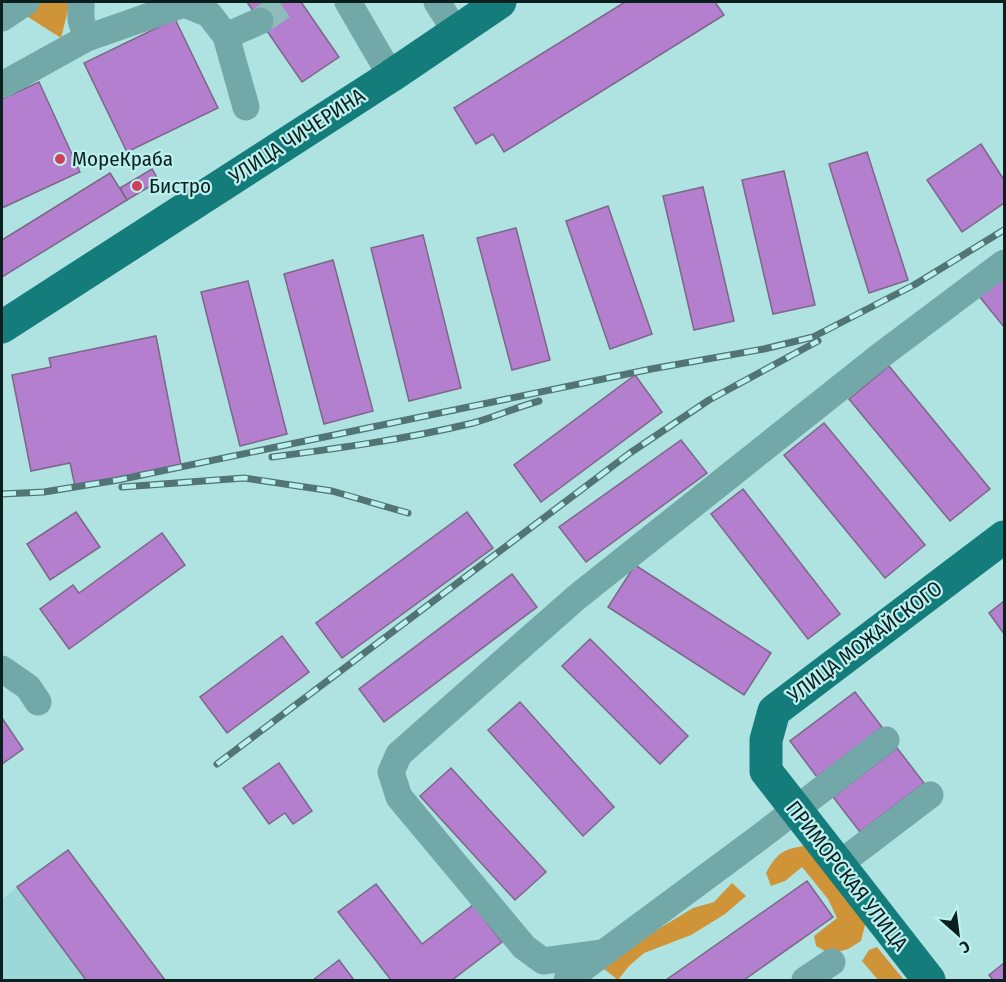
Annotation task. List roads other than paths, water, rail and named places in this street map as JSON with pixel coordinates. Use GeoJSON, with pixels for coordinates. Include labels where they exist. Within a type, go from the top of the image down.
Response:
{"type":"FeatureCollection","features":[{"type":"Feature","properties":{"kind":"main road","name":"УЛИЦА ЧИЧЕРИНА"},"geometry":{"type":"LineString","coordinates":[[2,327],[391,76],[500,2]]}},
{"type":"Feature","properties":{"kind":"main road","name":"УЛИЦА МОЖАЙСКОГО"},"geometry":{"type":"LineString","coordinates":[[766,771],[766,740],[774,711],[1005,537]]}},
{"type":"Feature","properties":{"kind":"main road","name":"ПРИМОРСКАЯ УЛИЦА"},"geometry":{"type":"LineString","coordinates":[[766,771],[929,981]]}},
{"type":"Feature","properties":{"kind":"street"},"geometry":{"type":"LineString","coordinates":[[2,18],[26,2]]}},
{"type":"Feature","properties":{"kind":"street"},"geometry":{"type":"LineString","coordinates":[[81,2],[81,20],[87,38]]}},
{"type":"Feature","properties":{"kind":"street"},"geometry":{"type":"LineString","coordinates":[[348,2],[391,76]]}},
{"type":"Feature","properties":{"kind":"street"},"geometry":{"type":"LineString","coordinates":[[437,2],[456,32]]}},
{"type":"Feature","properties":{"kind":"street"},"geometry":{"type":"LineString","coordinates":[[2,85],[87,38],[184,4],[209,14],[226,36],[246,107]]}},
{"type":"Feature","properties":{"kind":"street"},"geometry":{"type":"LineString","coordinates":[[226,36],[260,21]]}},
{"type":"Feature","properties":{"kind":"street"},"geometry":{"type":"LineString","coordinates":[[602,953],[543,961],[524,947],[399,797],[391,772],[399,754],[577,597],[880,356],[1005,263]]}},
{"type":"Feature","properties":{"kind":"street"},"geometry":{"type":"LineString","coordinates":[[2,669],[28,687],[38,702]]}},
{"type":"Feature","properties":{"kind":"street"},"geometry":{"type":"LineString","coordinates":[[567,981],[886,740]]}},
{"type":"Feature","properties":{"kind":"street"},"geometry":{"type":"LineString","coordinates":[[838,865],[930,795]]}},
{"type":"Feature","properties":{"kind":"street"},"geometry":{"type":"LineString","coordinates":[[806,981],[832,962]]}},
{"type":"Feature","properties":{"kind":"tunnel"},"geometry":{"type":"LineString","coordinates":[[260,21],[288,2]]}},
{"type":"Feature","properties":{"kind":"railway"},"geometry":{"type":"LineString","coordinates":[[2,494],[44,492],[118,480],[651,369],[764,349],[813,337],[914,285],[1004,230]]}},
{"type":"Feature","properties":{"kind":"railway"},"geometry":{"type":"LineString","coordinates":[[217,764],[630,453],[709,400],[818,341]]}},
{"type":"Feature","properties":{"kind":"railway"},"geometry":{"type":"LineString","coordinates":[[272,457],[373,443],[448,429],[481,421],[539,401]]}},
{"type":"Feature","properties":{"kind":"railway"},"geometry":{"type":"LineString","coordinates":[[122,487],[244,478],[332,491],[408,513]]}},
{"type":"Feature","properties":{"kind":"place","name":"МореКраба"},"geometry":{"type":"Point","coordinates":[60,159]}},
{"type":"Feature","properties":{"kind":"place","name":"Бистро"},"geometry":{"type":"Point","coordinates":[137,186]}}]}
